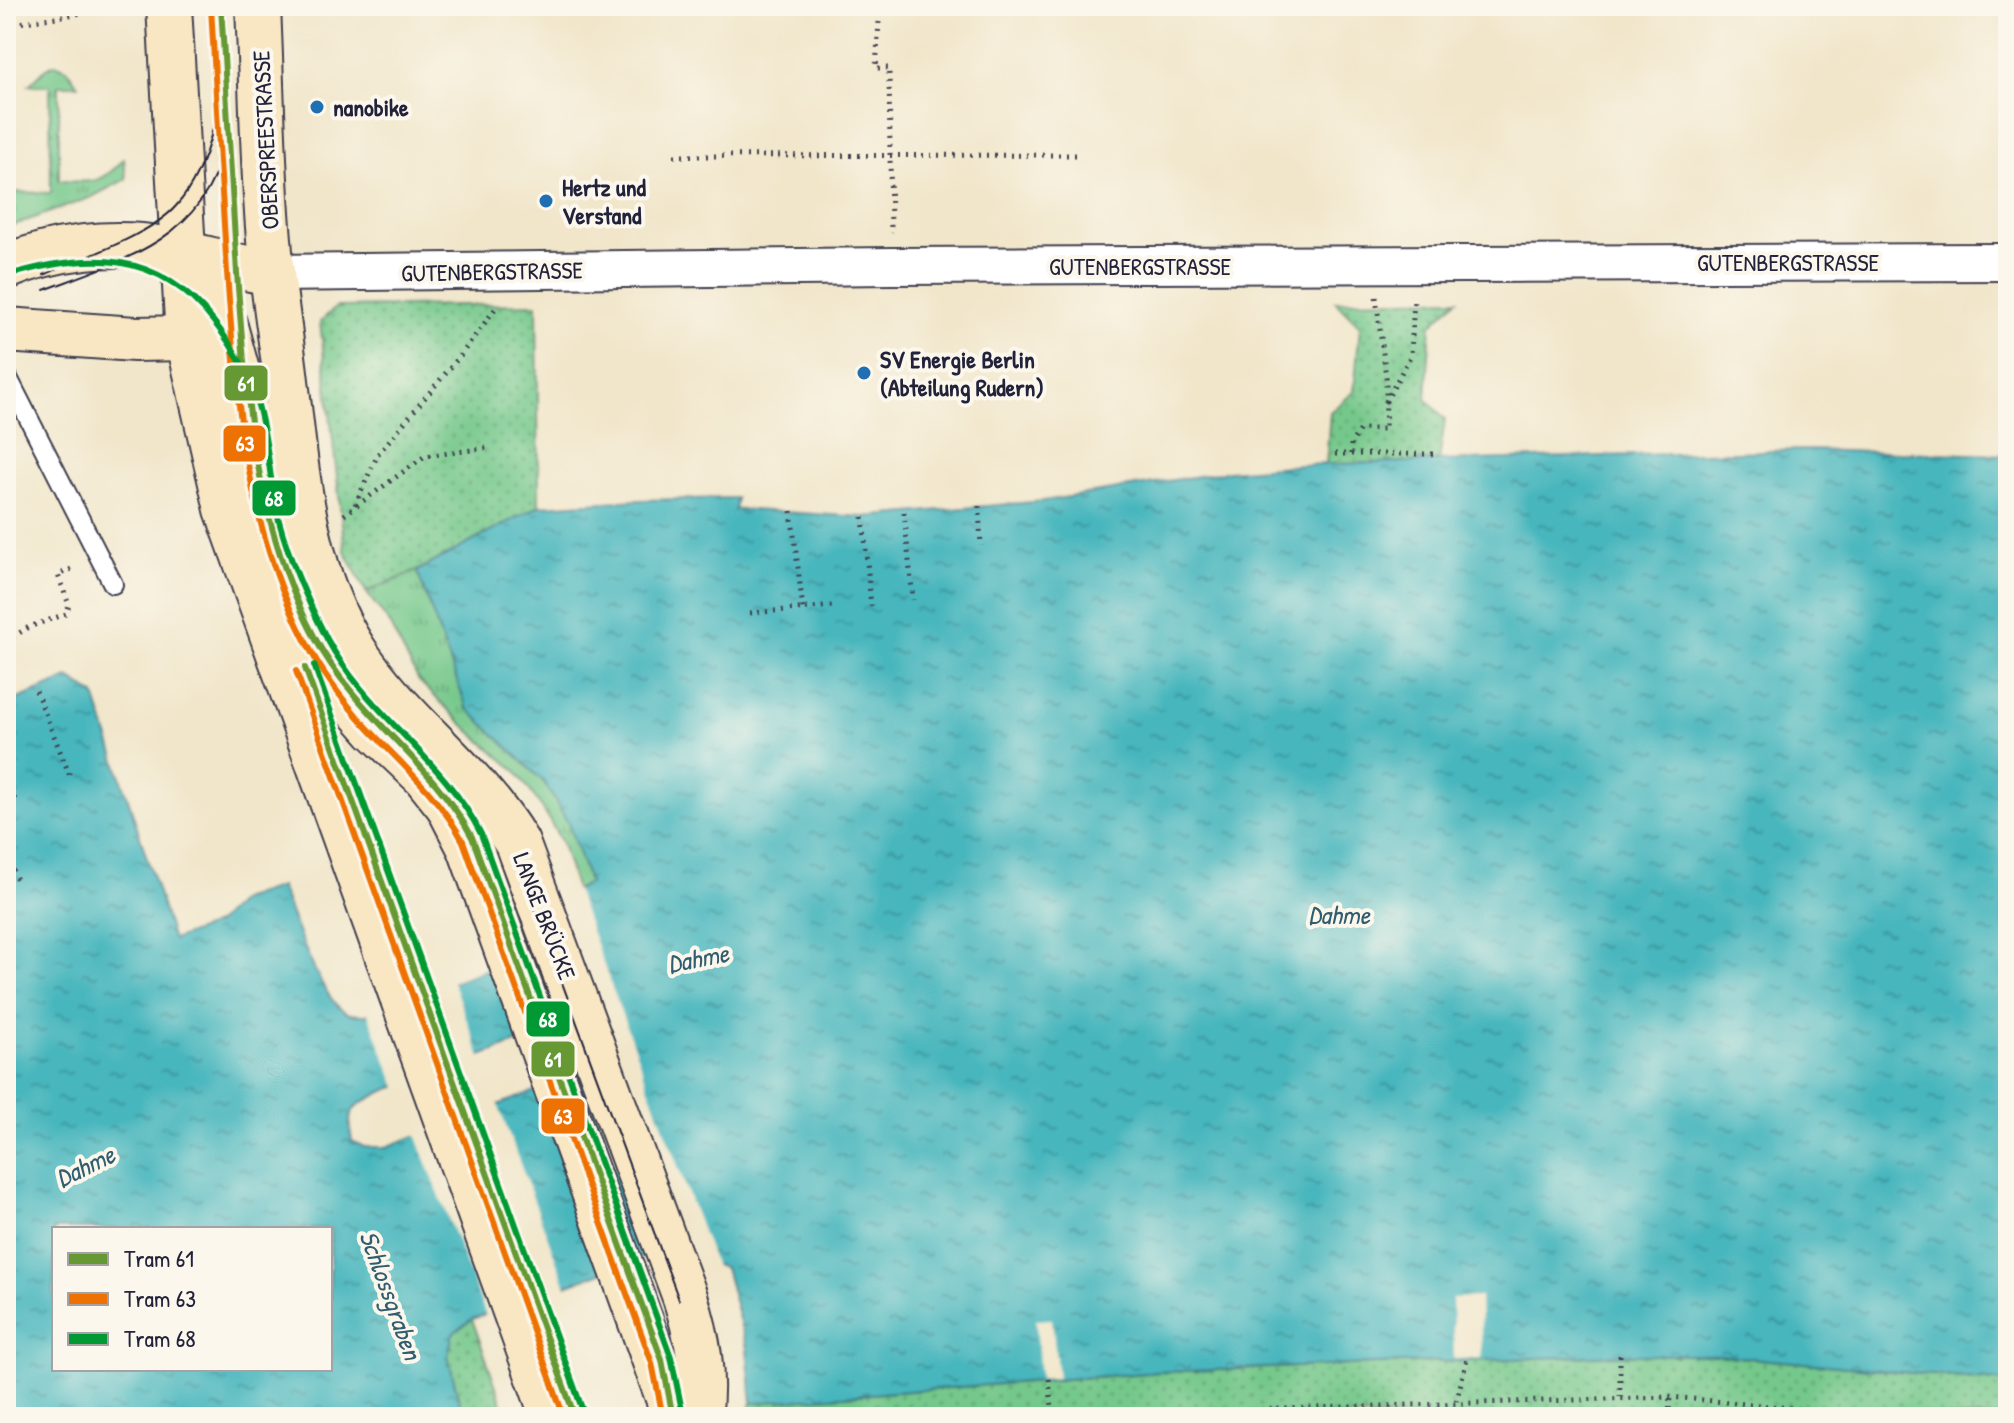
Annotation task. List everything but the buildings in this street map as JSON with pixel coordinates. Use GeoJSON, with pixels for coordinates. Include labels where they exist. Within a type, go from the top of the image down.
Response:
{"type":"FeatureCollection","features":[{"type":"Feature","properties":{"kind":"main road"},"geometry":{"type":"LineString","coordinates":[[169,6],[182,254],[204,326],[219,481],[260,605],[553,1417]]}},
{"type":"Feature","properties":{"kind":"main road","name":"OBERSPREESTRASSE"},"geometry":{"type":"LineString","coordinates":[[258,6],[272,273],[306,528],[322,583]]}},
{"type":"Feature","properties":{"kind":"main road"},"geometry":{"type":"LineString","coordinates":[[6,267],[53,252],[130,245],[272,273]]}},
{"type":"Feature","properties":{"kind":"main road"},"geometry":{"type":"LineString","coordinates":[[6,330],[135,339],[204,326],[272,273]]}},
{"type":"Feature","properties":{"kind":"main road","name":"LANGE BRÜCKE"},"geometry":{"type":"LineString","coordinates":[[204,326],[242,389],[264,522],[301,621],[336,683],[376,729],[425,776],[448,805],[470,848],[675,1417]]}},
{"type":"Feature","properties":{"kind":"main road","name":"LANGE BRÜCKE"},"geometry":{"type":"LineString","coordinates":[[322,583],[353,649],[378,685],[472,781],[517,843],[685,1297],[699,1348],[702,1375],[699,1417]]}},
{"type":"Feature","properties":{"kind":"street","name":"GUTENBERGSTRASSE"},"geometry":{"type":"LineString","coordinates":[[272,273],[892,266],[2008,262]]}},
{"type":"Feature","properties":{"kind":"lane"},"geometry":{"type":"LineString","coordinates":[[6,374],[113,584]]}},
{"type":"Feature","properties":{"kind":"path"},"geometry":{"type":"LineString","coordinates":[[6,25],[127,6]]}},
{"type":"Feature","properties":{"kind":"path"},"geometry":{"type":"LineString","coordinates":[[880,6],[876,68],[889,68],[892,266]]}},
{"type":"Feature","properties":{"kind":"path"},"geometry":{"type":"LineString","coordinates":[[674,156],[1078,155]]}},
{"type":"Feature","properties":{"kind":"path"},"geometry":{"type":"LineString","coordinates":[[1351,454],[1351,444],[1360,429],[1385,429],[1386,377],[1372,264]]}},
{"type":"Feature","properties":{"kind":"path"},"geometry":{"type":"LineString","coordinates":[[1386,401],[1411,355],[1415,265]]}},
{"type":"Feature","properties":{"kind":"path"},"geometry":{"type":"LineString","coordinates":[[355,505],[378,454],[460,356],[524,270]]}},
{"type":"Feature","properties":{"kind":"path"},"geometry":{"type":"LineString","coordinates":[[344,515],[425,456],[487,448]]}},
{"type":"Feature","properties":{"kind":"path"},"geometry":{"type":"LineString","coordinates":[[1335,454],[1437,454]]}},
{"type":"Feature","properties":{"kind":"path"},"geometry":{"type":"LineString","coordinates":[[979,506],[981,546]]}},
{"type":"Feature","properties":{"kind":"path"},"geometry":{"type":"LineString","coordinates":[[791,511],[803,609]]}},
{"type":"Feature","properties":{"kind":"path"},"geometry":{"type":"LineString","coordinates":[[904,512],[913,600]]}},
{"type":"Feature","properties":{"kind":"path"},"geometry":{"type":"LineString","coordinates":[[863,517],[871,606]]}},
{"type":"Feature","properties":{"kind":"path"},"geometry":{"type":"LineString","coordinates":[[6,641],[29,627],[66,614],[69,605],[58,575],[98,556]]}},
{"type":"Feature","properties":{"kind":"path"},"geometry":{"type":"LineString","coordinates":[[750,613],[833,606]]}},
{"type":"Feature","properties":{"kind":"path"},"geometry":{"type":"LineString","coordinates":[[36,691],[70,776]]}},
{"type":"Feature","properties":{"kind":"path"},"geometry":{"type":"LineString","coordinates":[[6,775],[15,800]]}},
{"type":"Feature","properties":{"kind":"path"},"geometry":{"type":"LineString","coordinates":[[6,855],[17,880]]}},
{"type":"Feature","properties":{"kind":"path"},"geometry":{"type":"LineString","coordinates":[[1620,1355],[1620,1398]]}},
{"type":"Feature","properties":{"kind":"path"},"geometry":{"type":"LineString","coordinates":[[1456,1417],[1456,1402],[1467,1359]]}},
{"type":"Feature","properties":{"kind":"path"},"geometry":{"type":"LineString","coordinates":[[1049,1379],[1053,1417]]}},
{"type":"Feature","properties":{"kind":"path"},"geometry":{"type":"LineString","coordinates":[[1669,1417],[1670,1397]]}},
{"type":"Feature","properties":{"kind":"path"},"geometry":{"type":"LineString","coordinates":[[1158,1417],[1456,1402],[1670,1397],[1890,1417]]}},
{"type":"Feature","properties":{"kind":"green space"},"geometry":{"type":"Polygon","coordinates":[[[55,64],[67,69],[78,85],[59,85],[59,181],[80,182],[102,178],[124,159],[126,179],[92,197],[6,228],[6,192],[51,193],[50,86],[29,85],[46,68],[55,64]]]}},
{"type":"Feature","properties":{"kind":"green space"},"geometry":{"type":"Polygon","coordinates":[[[1458,299],[1431,325],[1426,399],[1445,419],[1439,461],[1326,465],[1330,412],[1354,392],[1360,326],[1335,301],[1458,299]]]}},
{"type":"Feature","properties":{"kind":"green space"},"geometry":{"type":"Polygon","coordinates":[[[537,304],[539,506],[417,571],[366,592],[345,551],[320,322],[336,307],[537,304]]]}},
{"type":"Feature","properties":{"kind":"green space"},"geometry":{"type":"Polygon","coordinates":[[[417,571],[467,708],[544,782],[568,823],[589,883],[576,890],[561,841],[541,806],[515,770],[419,681],[387,620],[366,592],[417,571]]]}},
{"type":"Feature","properties":{"kind":"green space"},"geometry":{"type":"Polygon","coordinates":[[[472,1319],[507,1417],[463,1417],[448,1356],[452,1334],[472,1319]]]}},
{"type":"Feature","properties":{"kind":"green space"},"geometry":{"type":"Polygon","coordinates":[[[1620,1355],[1717,1355],[2008,1382],[2008,1417],[747,1417],[752,1403],[1160,1372],[1620,1355]]]}},
{"type":"Feature","properties":{"kind":"water","name":"Dahme"},"geometry":{"type":"Polygon","coordinates":[[[1804,450],[2008,455],[2008,1382],[1717,1355],[1620,1355],[1160,1372],[752,1403],[747,1348],[725,1268],[666,1249],[472,1319],[453,1333],[448,1356],[463,1417],[6,1417],[6,704],[69,678],[95,695],[173,940],[216,924],[241,900],[280,887],[308,956],[327,992],[337,1006],[347,1013],[366,1015],[556,943],[576,890],[589,883],[568,823],[544,782],[467,708],[417,571],[539,506],[736,498],[735,509],[863,517],[1044,501],[1229,471],[1302,465],[1804,450]],[[602,1012],[384,1091],[354,1108],[350,1120],[352,1141],[364,1147],[386,1147],[623,1058],[630,1044],[620,1017],[602,1012]]]}},
{"type":"Feature","properties":{"kind":"pier"},"geometry":{"type":"Polygon","coordinates":[[[576,890],[716,1269],[666,1254],[647,1260],[581,1070],[620,1055],[626,1044],[616,1020],[603,1016],[553,940],[571,892],[576,890]]]}},
{"type":"Feature","properties":{"kind":"pier"},"geometry":{"type":"Polygon","coordinates":[[[451,978],[482,1060],[398,1090],[367,1011],[451,978]]]}},
{"type":"Feature","properties":{"kind":"pier"},"geometry":{"type":"Polygon","coordinates":[[[497,1102],[567,1289],[487,1318],[415,1132],[497,1102]]]}},
{"type":"Feature","properties":{"kind":"pier"},"geometry":{"type":"Polygon","coordinates":[[[1480,1297],[1482,1358],[1454,1359],[1452,1298],[1480,1297]]]}},
{"type":"Feature","properties":{"kind":"pier"},"geometry":{"type":"Polygon","coordinates":[[[1052,1319],[1058,1378],[1040,1379],[1036,1320],[1052,1319]]]}},
{"type":"Feature","properties":{"kind":"tram line","name":"61"},"geometry":{"type":"LineString","coordinates":[[221,6],[235,240],[250,413],[266,506],[279,551],[295,595],[332,666],[351,692],[436,785],[472,837],[662,1360],[673,1417]]}},
{"type":"Feature","properties":{"kind":"tram line","name":"63"},"geometry":{"type":"LineString","coordinates":[[211,7],[225,239],[240,415],[247,462],[270,554],[286,599],[326,676],[357,716],[431,794],[463,841],[652,1363],[663,1417]]}},
{"type":"Feature","properties":{"kind":"tram line"},"geometry":{"type":"LineString","coordinates":[[44,290],[138,252],[187,217],[206,193],[220,163],[228,126]]}},
{"type":"Feature","properties":{"kind":"tram line"},"geometry":{"type":"LineString","coordinates":[[44,275],[114,245],[165,217],[195,179],[213,128]]}},
{"type":"Feature","properties":{"kind":"tram line","name":"68"},"geometry":{"type":"LineString","coordinates":[[6,276],[36,268],[93,261],[145,269],[192,298],[234,350],[261,417],[283,536],[300,582],[327,639],[344,666],[383,714],[447,782],[481,834],[671,1357],[683,1415]]}},
{"type":"Feature","properties":{"kind":"tram line","name":"68"},"geometry":{"type":"LineString","coordinates":[[314,665],[584,1414]]}},
{"type":"Feature","properties":{"kind":"tram line","name":"61"},"geometry":{"type":"LineString","coordinates":[[305,668],[575,1417]]}},
{"type":"Feature","properties":{"kind":"tram line","name":"63"},"geometry":{"type":"LineString","coordinates":[[296,671],[564,1417]]}},
{"type":"Feature","properties":{"kind":"tram line"},"geometry":{"type":"LineString","coordinates":[[533,904],[679,1300]]}},
{"type":"Feature","properties":{"kind":"place","name":"nanobike"},"geometry":{"type":"Point","coordinates":[317,107]}},
{"type":"Feature","properties":{"kind":"place","name":"Hertz und Verstand"},"geometry":{"type":"Point","coordinates":[546,201]}},
{"type":"Feature","properties":{"kind":"place","name":"SV Energie Berlin (Abteilung Rudern)"},"geometry":{"type":"Point","coordinates":[864,373]}},
{"type":"Feature","properties":{"kind":"water label","name":"Schlossgraben"},"geometry":{"type":"Point","coordinates":[391,1295]}}]}
